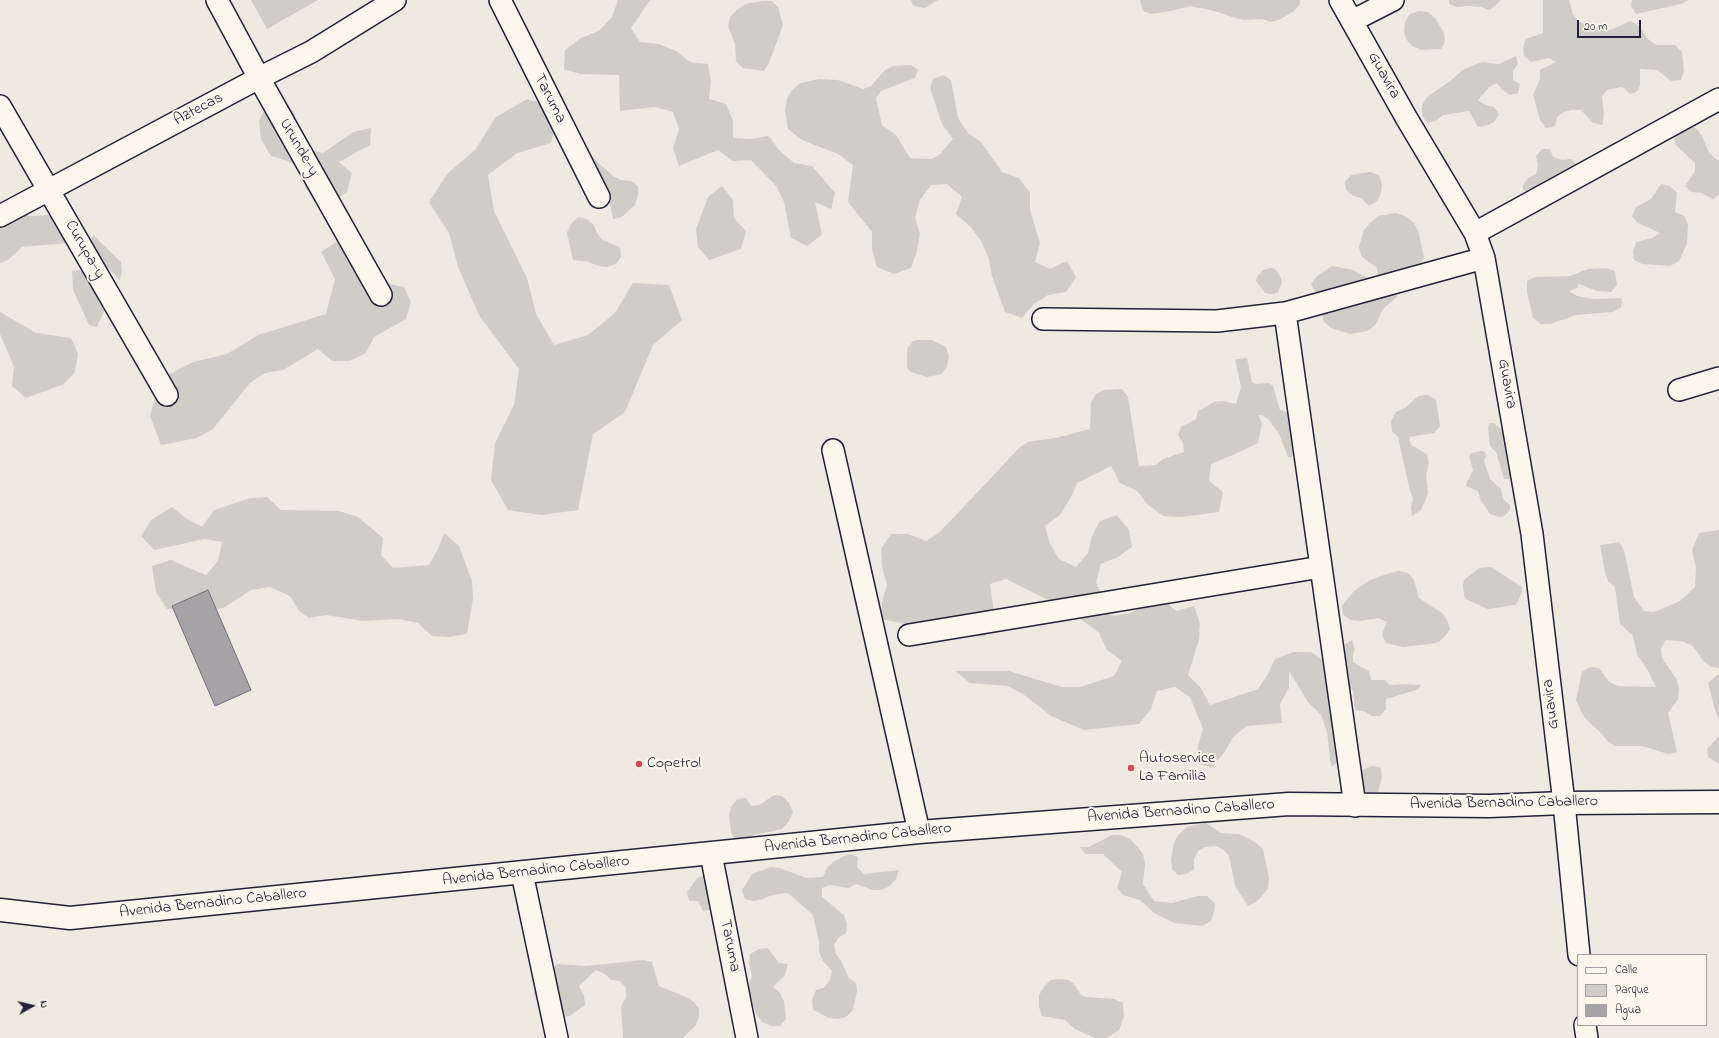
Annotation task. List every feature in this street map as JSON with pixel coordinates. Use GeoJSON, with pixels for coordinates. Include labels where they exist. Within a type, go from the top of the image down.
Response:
{"type":"FeatureCollection","features":[{"type":"Feature","properties":{"kind":"main road","name":"Avenida Bernadino Caballero"},"geometry":{"type":"LineString","coordinates":[[0,910],[70,918],[919,832],[1289,804],[1355,806],[1489,806],[1564,803],[1719,802]]}},
{"type":"Feature","properties":{"kind":"street","name":"Urunde-y"},"geometry":{"type":"LineString","coordinates":[[216,0],[381,295]]}},
{"type":"Feature","properties":{"kind":"street","name":"Aztecas"},"geometry":{"type":"LineString","coordinates":[[0,216],[259,78],[311,52],[395,0]]}},
{"type":"Feature","properties":{"kind":"street","name":"Taruma"},"geometry":{"type":"LineString","coordinates":[[500,0],[599,197]]}},
{"type":"Feature","properties":{"kind":"street","name":"Guavira"},"geometry":{"type":"LineString","coordinates":[[1340,0],[1407,119],[1475,233],[1484,258],[1532,534],[1564,803],[1579,954]]}},
{"type":"Feature","properties":{"kind":"street"},"geometry":{"type":"LineString","coordinates":[[1352,21],[1393,0]]}},
{"type":"Feature","properties":{"kind":"street"},"geometry":{"type":"LineString","coordinates":[[1475,233],[1719,99]]}},
{"type":"Feature","properties":{"kind":"street","name":"Curupa-y"},"geometry":{"type":"LineString","coordinates":[[0,106],[167,395]]}},
{"type":"Feature","properties":{"kind":"street"},"geometry":{"type":"LineString","coordinates":[[1043,319],[1217,321],[1285,313],[1484,258]]}},
{"type":"Feature","properties":{"kind":"street"},"geometry":{"type":"LineString","coordinates":[[1285,313],[1355,806]]}},
{"type":"Feature","properties":{"kind":"street"},"geometry":{"type":"LineString","coordinates":[[1679,390],[1719,378]]}},
{"type":"Feature","properties":{"kind":"street"},"geometry":{"type":"LineString","coordinates":[[834,450],[919,832]]}},
{"type":"Feature","properties":{"kind":"street"},"geometry":{"type":"LineString","coordinates":[[909,635],[1321,567]]}},
{"type":"Feature","properties":{"kind":"street","name":"Taruma"},"geometry":{"type":"LineString","coordinates":[[711,854],[747,1038]]}},
{"type":"Feature","properties":{"kind":"street"},"geometry":{"type":"LineString","coordinates":[[522,873],[557,1038]]}},
{"type":"Feature","properties":{"kind":"street"},"geometry":{"type":"LineString","coordinates":[[1585,1026],[1586,1038]]}},
{"type":"Feature","properties":{"kind":"green space"},"geometry":{"type":"Polygon","coordinates":[[[251,0],[318,0],[267,29],[251,0]]]}},
{"type":"Feature","properties":{"kind":"green space"},"geometry":{"type":"Polygon","coordinates":[[[618,0],[650,0],[631,28],[640,42],[659,44],[676,51],[690,62],[708,64],[711,81],[709,99],[726,104],[733,121],[733,138],[751,139],[769,136],[779,150],[794,163],[812,166],[835,193],[831,209],[815,202],[822,235],[807,246],[791,238],[784,202],[776,186],[751,160],[733,161],[718,150],[679,166],[673,148],[679,129],[673,112],[655,107],[620,111],[619,75],[580,74],[564,69],[565,50],[581,38],[599,31],[612,17],[618,0]]]}},
{"type":"Feature","properties":{"kind":"green space"},"geometry":{"type":"Polygon","coordinates":[[[911,0],[938,0],[925,8],[913,6],[911,0]]]}},
{"type":"Feature","properties":{"kind":"green space"},"geometry":{"type":"Polygon","coordinates":[[[1140,0],[1300,0],[1300,4],[1294,11],[1279,20],[1270,22],[1263,19],[1244,20],[1191,6],[1151,14],[1143,11],[1140,0]]]}},
{"type":"Feature","properties":{"kind":"green space"},"geometry":{"type":"Polygon","coordinates":[[[1449,0],[1501,0],[1490,10],[1481,7],[1457,7],[1449,4],[1449,0]]]}},
{"type":"Feature","properties":{"kind":"green space"},"geometry":{"type":"Polygon","coordinates":[[[1543,0],[1569,0],[1573,14],[1579,22],[1605,31],[1630,21],[1638,25],[1649,40],[1657,45],[1675,45],[1682,52],[1684,71],[1681,80],[1671,81],[1657,70],[1640,69],[1640,85],[1638,90],[1634,93],[1630,94],[1622,87],[1607,90],[1602,97],[1604,115],[1602,125],[1593,123],[1581,110],[1572,110],[1564,112],[1557,117],[1555,126],[1546,128],[1540,120],[1533,95],[1540,79],[1540,70],[1556,62],[1549,58],[1531,62],[1524,56],[1523,47],[1526,39],[1543,33],[1543,0]]]}},
{"type":"Feature","properties":{"kind":"green space"},"geometry":{"type":"Polygon","coordinates":[[[1632,0],[1689,0],[1681,4],[1636,14],[1631,6],[1632,0]]]}},
{"type":"Feature","properties":{"kind":"green space"},"geometry":{"type":"Polygon","coordinates":[[[772,1],[778,7],[783,25],[769,63],[764,71],[743,68],[736,62],[735,44],[728,26],[730,17],[745,4],[772,1]]]}},
{"type":"Feature","properties":{"kind":"green space"},"geometry":{"type":"Polygon","coordinates":[[[1419,11],[1428,12],[1435,18],[1444,33],[1445,42],[1441,49],[1421,50],[1412,46],[1406,39],[1404,31],[1405,22],[1410,14],[1419,11]]]}},
{"type":"Feature","properties":{"kind":"green space"},"geometry":{"type":"Polygon","coordinates":[[[1516,56],[1518,64],[1513,71],[1513,80],[1520,84],[1518,93],[1510,95],[1502,90],[1497,83],[1489,87],[1478,100],[1485,105],[1494,107],[1499,114],[1494,122],[1486,126],[1478,127],[1469,111],[1443,115],[1436,121],[1427,123],[1422,115],[1422,105],[1427,97],[1464,69],[1482,62],[1499,64],[1516,56]]]}},
{"type":"Feature","properties":{"kind":"green space"},"geometry":{"type":"Polygon","coordinates":[[[911,65],[918,70],[915,78],[881,91],[876,98],[882,125],[896,135],[910,158],[932,159],[940,154],[953,139],[942,124],[930,88],[933,79],[943,75],[951,80],[958,118],[968,133],[981,142],[1002,172],[1019,178],[1030,193],[1030,210],[1040,243],[1035,262],[1050,269],[1067,261],[1076,277],[1066,292],[1048,295],[1034,304],[1022,318],[1005,312],[992,276],[989,259],[981,241],[970,226],[956,214],[962,197],[947,184],[931,185],[920,200],[915,217],[920,234],[917,251],[911,268],[894,274],[877,267],[872,249],[872,232],[848,202],[853,165],[838,154],[802,140],[788,129],[785,110],[787,99],[792,90],[801,83],[819,79],[838,80],[863,89],[871,86],[885,70],[893,66],[911,65]]]}},
{"type":"Feature","properties":{"kind":"green space"},"geometry":{"type":"Polygon","coordinates":[[[284,99],[295,114],[296,133],[306,148],[323,153],[353,132],[371,128],[370,145],[339,162],[352,173],[347,192],[333,202],[315,202],[305,187],[301,169],[288,161],[271,156],[261,139],[259,121],[267,104],[284,99]]]}},
{"type":"Feature","properties":{"kind":"green space"},"geometry":{"type":"Polygon","coordinates":[[[527,99],[559,108],[551,143],[517,153],[488,175],[494,211],[527,278],[536,314],[554,345],[588,335],[615,313],[633,283],[669,285],[682,320],[653,345],[625,412],[593,434],[578,510],[542,515],[508,510],[491,480],[495,443],[514,405],[519,369],[479,315],[458,267],[449,233],[429,202],[448,173],[475,150],[496,117],[527,99]]]}},
{"type":"Feature","properties":{"kind":"green space"},"geometry":{"type":"Polygon","coordinates":[[[1687,125],[1696,128],[1702,136],[1709,153],[1717,160],[1719,159],[1719,194],[1713,199],[1701,193],[1692,192],[1685,186],[1695,171],[1695,163],[1675,144],[1674,135],[1687,125]]]}},
{"type":"Feature","properties":{"kind":"green space"},"geometry":{"type":"Polygon","coordinates":[[[1542,149],[1550,149],[1553,157],[1562,160],[1571,159],[1577,165],[1575,173],[1527,194],[1522,187],[1528,178],[1536,174],[1538,165],[1536,156],[1542,149]]]}},
{"type":"Feature","properties":{"kind":"green space"},"geometry":{"type":"Polygon","coordinates":[[[592,157],[613,176],[621,180],[631,181],[638,186],[638,195],[635,205],[622,217],[613,219],[607,188],[591,176],[589,166],[592,157]]]}},
{"type":"Feature","properties":{"kind":"green space"},"geometry":{"type":"Polygon","coordinates":[[[1370,172],[1379,175],[1382,184],[1381,193],[1377,201],[1369,206],[1361,198],[1353,196],[1346,190],[1345,182],[1351,175],[1370,172]]]}},
{"type":"Feature","properties":{"kind":"green space"},"geometry":{"type":"Polygon","coordinates":[[[1661,184],[1670,186],[1677,193],[1675,212],[1684,216],[1688,224],[1687,244],[1679,261],[1670,266],[1642,264],[1634,260],[1633,251],[1636,242],[1652,238],[1660,233],[1638,223],[1632,216],[1636,207],[1651,199],[1661,184]]]}},
{"type":"Feature","properties":{"kind":"green space"},"geometry":{"type":"Polygon","coordinates":[[[722,186],[733,200],[734,218],[746,231],[741,249],[709,260],[698,247],[696,229],[708,197],[722,186]]]}},
{"type":"Feature","properties":{"kind":"green space"},"geometry":{"type":"Polygon","coordinates":[[[0,203],[9,209],[29,216],[48,215],[57,218],[68,243],[22,247],[8,260],[0,263],[0,203]]]}},
{"type":"Feature","properties":{"kind":"green space"},"geometry":{"type":"Polygon","coordinates":[[[1396,213],[1405,216],[1413,222],[1418,230],[1424,257],[1421,266],[1396,287],[1397,297],[1383,309],[1376,324],[1368,331],[1350,334],[1331,328],[1324,322],[1316,293],[1311,284],[1317,276],[1332,266],[1353,270],[1369,279],[1378,276],[1377,268],[1361,256],[1359,247],[1364,230],[1371,222],[1378,216],[1396,213]]]}},
{"type":"Feature","properties":{"kind":"green space"},"geometry":{"type":"Polygon","coordinates":[[[578,217],[587,219],[594,225],[602,240],[620,247],[621,257],[616,264],[607,267],[598,266],[589,262],[573,260],[567,232],[571,224],[578,217]]]}},
{"type":"Feature","properties":{"kind":"green space"},"geometry":{"type":"Polygon","coordinates":[[[93,235],[121,262],[122,271],[120,280],[103,263],[88,244],[93,235]]]}},
{"type":"Feature","properties":{"kind":"green space"},"geometry":{"type":"Polygon","coordinates":[[[336,242],[352,250],[369,280],[404,287],[411,302],[406,319],[374,337],[366,353],[350,361],[332,361],[318,349],[283,370],[265,373],[250,383],[213,429],[197,438],[161,445],[150,416],[160,379],[193,362],[227,354],[258,335],[326,314],[335,279],[321,252],[336,242]]]}},
{"type":"Feature","properties":{"kind":"green space"},"geometry":{"type":"Polygon","coordinates":[[[1272,268],[1276,270],[1282,282],[1278,292],[1270,294],[1265,293],[1256,281],[1257,277],[1263,270],[1272,268]]]}},
{"type":"Feature","properties":{"kind":"green space"},"geometry":{"type":"Polygon","coordinates":[[[1606,268],[1615,271],[1617,285],[1611,292],[1597,291],[1579,284],[1577,288],[1569,291],[1577,296],[1595,299],[1622,298],[1621,307],[1613,312],[1576,315],[1550,324],[1541,324],[1533,318],[1527,292],[1527,281],[1535,277],[1570,276],[1588,269],[1606,268]]]}},
{"type":"Feature","properties":{"kind":"green space"},"geometry":{"type":"Polygon","coordinates":[[[81,270],[101,289],[106,307],[97,327],[89,325],[73,290],[72,271],[81,270]]]}},
{"type":"Feature","properties":{"kind":"green space"},"geometry":{"type":"Polygon","coordinates":[[[0,312],[36,333],[71,338],[78,354],[75,372],[64,384],[26,398],[12,386],[14,367],[0,334],[0,312]]]}},
{"type":"Feature","properties":{"kind":"green space"},"geometry":{"type":"Polygon","coordinates":[[[932,340],[946,347],[949,356],[947,366],[942,374],[927,377],[911,372],[907,368],[907,349],[913,341],[932,340]]]}},
{"type":"Feature","properties":{"kind":"green space"},"geometry":{"type":"Polygon","coordinates":[[[1247,358],[1252,382],[1256,384],[1269,383],[1273,386],[1280,410],[1293,414],[1294,453],[1292,457],[1288,457],[1279,434],[1269,420],[1262,415],[1258,415],[1262,423],[1258,443],[1211,464],[1209,481],[1223,492],[1219,512],[1181,517],[1163,516],[1148,505],[1137,491],[1120,483],[1111,466],[1077,483],[1070,499],[1060,515],[1045,526],[1050,544],[1059,559],[1076,567],[1088,553],[1092,536],[1100,521],[1117,515],[1129,530],[1132,547],[1118,557],[1101,564],[1096,582],[1103,599],[1112,616],[1130,613],[1162,598],[1176,611],[1194,606],[1200,623],[1199,640],[1188,675],[1201,688],[1210,705],[1258,689],[1268,674],[1275,659],[1293,652],[1311,652],[1328,663],[1346,758],[1331,767],[1327,732],[1321,715],[1308,702],[1289,671],[1289,688],[1280,704],[1282,723],[1247,726],[1233,737],[1224,753],[1212,768],[1196,763],[1198,745],[1203,729],[1190,697],[1175,687],[1157,691],[1151,709],[1139,724],[1084,730],[1051,716],[1023,694],[1007,686],[970,683],[955,671],[1009,671],[1062,687],[1080,687],[1114,676],[1122,661],[1107,650],[1099,633],[1070,611],[1006,579],[990,584],[995,620],[985,636],[930,639],[916,626],[881,619],[882,601],[887,585],[882,567],[881,549],[891,534],[908,534],[926,541],[940,532],[1020,447],[1028,442],[1056,438],[1090,429],[1091,402],[1096,394],[1104,390],[1122,389],[1128,397],[1139,466],[1156,465],[1163,459],[1184,452],[1183,443],[1178,435],[1181,427],[1196,419],[1198,411],[1214,402],[1223,401],[1236,404],[1241,387],[1235,359],[1247,358]]]}},
{"type":"Feature","properties":{"kind":"green space"},"geometry":{"type":"Polygon","coordinates":[[[1428,395],[1436,399],[1440,426],[1434,433],[1409,437],[1411,445],[1427,454],[1429,464],[1426,474],[1428,493],[1421,510],[1412,516],[1411,507],[1413,499],[1398,437],[1392,431],[1391,421],[1396,412],[1405,408],[1418,396],[1428,395]]]}},
{"type":"Feature","properties":{"kind":"green space"},"geometry":{"type":"Polygon","coordinates":[[[1489,423],[1494,423],[1508,435],[1513,479],[1504,479],[1496,452],[1490,446],[1488,428],[1489,423]]]}},
{"type":"Feature","properties":{"kind":"green space"},"geometry":{"type":"Polygon","coordinates":[[[1481,451],[1485,452],[1486,456],[1484,461],[1490,479],[1501,489],[1503,499],[1510,505],[1510,510],[1504,516],[1499,517],[1490,514],[1480,499],[1478,491],[1466,486],[1473,470],[1469,457],[1471,453],[1481,451]]]}},
{"type":"Feature","properties":{"kind":"green space"},"geometry":{"type":"Polygon","coordinates":[[[267,497],[281,510],[339,511],[358,517],[383,538],[381,555],[393,568],[429,565],[438,549],[444,533],[459,546],[472,581],[473,599],[467,634],[449,637],[432,636],[418,623],[398,619],[363,621],[326,615],[309,618],[299,611],[290,596],[270,587],[251,590],[223,608],[205,611],[167,609],[156,592],[152,566],[171,560],[206,575],[218,561],[222,542],[205,539],[154,550],[141,536],[151,520],[172,507],[186,518],[202,527],[214,510],[250,498],[267,497]]]}},
{"type":"Feature","properties":{"kind":"green space"},"geometry":{"type":"Polygon","coordinates":[[[1719,530],[1719,668],[1711,667],[1704,662],[1693,646],[1684,642],[1666,640],[1661,648],[1662,658],[1677,680],[1679,689],[1678,699],[1668,713],[1677,752],[1668,754],[1642,746],[1615,746],[1607,741],[1602,734],[1585,718],[1580,709],[1576,700],[1582,672],[1590,667],[1599,668],[1609,682],[1618,686],[1656,687],[1637,654],[1633,636],[1620,624],[1615,587],[1608,581],[1600,545],[1619,542],[1624,550],[1634,597],[1644,611],[1654,612],[1680,601],[1695,587],[1696,568],[1692,550],[1699,533],[1719,530]]]}},
{"type":"Feature","properties":{"kind":"green space"},"geometry":{"type":"Polygon","coordinates":[[[1479,568],[1493,568],[1522,587],[1522,592],[1515,605],[1488,609],[1466,599],[1464,595],[1464,580],[1479,568]]]}},
{"type":"Feature","properties":{"kind":"green space"},"geometry":{"type":"Polygon","coordinates":[[[1399,571],[1408,573],[1414,580],[1419,598],[1442,613],[1447,620],[1450,629],[1439,642],[1403,647],[1386,643],[1382,634],[1387,622],[1379,618],[1360,621],[1351,620],[1343,615],[1342,606],[1354,591],[1370,580],[1399,571]]]}},
{"type":"Feature","properties":{"kind":"green space"},"geometry":{"type":"Polygon","coordinates":[[[1352,640],[1355,650],[1353,654],[1353,662],[1369,671],[1371,680],[1385,680],[1388,684],[1393,685],[1421,685],[1418,689],[1413,691],[1386,699],[1386,709],[1380,716],[1371,716],[1364,711],[1355,710],[1353,691],[1346,683],[1342,650],[1344,645],[1352,640]]]}},
{"type":"Feature","properties":{"kind":"green space"},"geometry":{"type":"Polygon","coordinates":[[[1719,675],[1719,719],[1708,683],[1719,675]]]}},
{"type":"Feature","properties":{"kind":"green space"},"geometry":{"type":"Polygon","coordinates":[[[1719,736],[1719,764],[1708,757],[1707,749],[1719,736]]]}},
{"type":"Feature","properties":{"kind":"green space"},"geometry":{"type":"Polygon","coordinates":[[[1372,766],[1381,768],[1382,778],[1378,792],[1370,794],[1366,792],[1359,784],[1360,771],[1372,766]]]}},
{"type":"Feature","properties":{"kind":"green space"},"geometry":{"type":"Polygon","coordinates":[[[774,795],[782,796],[789,803],[793,812],[789,821],[782,829],[754,835],[746,840],[735,840],[731,832],[729,815],[731,807],[737,799],[746,798],[751,806],[759,805],[774,795]]]}},
{"type":"Feature","properties":{"kind":"green space"},"geometry":{"type":"Polygon","coordinates":[[[1206,823],[1221,833],[1240,834],[1256,843],[1263,849],[1269,878],[1268,888],[1256,902],[1248,906],[1235,886],[1229,856],[1223,849],[1215,846],[1205,847],[1198,851],[1194,859],[1194,869],[1187,874],[1178,875],[1172,869],[1171,860],[1174,842],[1179,834],[1187,827],[1206,823]]]}},
{"type":"Feature","properties":{"kind":"green space"},"geometry":{"type":"Polygon","coordinates":[[[1112,835],[1121,835],[1130,839],[1143,854],[1145,864],[1143,884],[1154,901],[1172,903],[1198,896],[1207,896],[1215,903],[1211,921],[1202,926],[1174,923],[1154,913],[1140,900],[1123,895],[1117,888],[1122,872],[1103,854],[1085,854],[1080,847],[1089,847],[1112,835]]]}},
{"type":"Feature","properties":{"kind":"green space"},"geometry":{"type":"Polygon","coordinates":[[[850,854],[858,857],[857,867],[864,874],[899,870],[896,879],[890,886],[882,890],[873,890],[856,884],[849,888],[830,885],[822,888],[822,897],[844,915],[847,924],[846,933],[839,937],[834,945],[836,954],[849,978],[856,983],[857,991],[853,1010],[846,1017],[838,1019],[829,1018],[813,1010],[812,1000],[816,990],[824,988],[830,980],[832,971],[823,961],[819,952],[819,942],[813,915],[788,893],[772,895],[754,901],[745,899],[742,890],[752,874],[771,867],[780,868],[806,878],[823,877],[827,868],[833,862],[850,854]]]}},
{"type":"Feature","properties":{"kind":"green space"},"geometry":{"type":"Polygon","coordinates":[[[705,875],[712,909],[703,911],[698,901],[689,901],[687,892],[697,878],[705,875]]]}},
{"type":"Feature","properties":{"kind":"green space"},"geometry":{"type":"Polygon","coordinates":[[[768,948],[779,963],[788,964],[785,975],[773,987],[780,993],[784,1001],[786,1019],[780,1026],[771,1026],[762,1022],[756,1014],[750,994],[749,985],[752,976],[749,963],[750,954],[759,949],[768,948]]]}},
{"type":"Feature","properties":{"kind":"green space"},"geometry":{"type":"Polygon","coordinates":[[[644,960],[652,962],[659,986],[686,997],[694,1002],[699,1009],[699,1018],[695,1026],[683,1038],[623,1038],[621,1006],[626,998],[626,988],[620,981],[611,980],[605,974],[596,970],[579,986],[584,996],[585,1005],[570,1016],[561,1017],[542,1011],[534,995],[534,984],[557,964],[586,966],[644,960]]]}},
{"type":"Feature","properties":{"kind":"green space"},"geometry":{"type":"Polygon","coordinates":[[[1050,980],[1069,980],[1073,983],[1081,995],[1086,997],[1114,999],[1123,1003],[1124,1017],[1119,1030],[1107,1038],[1095,1038],[1075,1029],[1065,1020],[1042,1016],[1039,1007],[1039,995],[1050,980]]]}},
{"type":"Feature","properties":{"kind":"water"},"geometry":{"type":"Polygon","coordinates":[[[208,590],[251,690],[215,706],[172,606],[208,590]]]}},
{"type":"Feature","properties":{"kind":"place","name":"Copetrol"},"geometry":{"type":"Point","coordinates":[639,764]}},
{"type":"Feature","properties":{"kind":"place","name":"Autoservice La Familia"},"geometry":{"type":"Point","coordinates":[1131,768]}}]}
